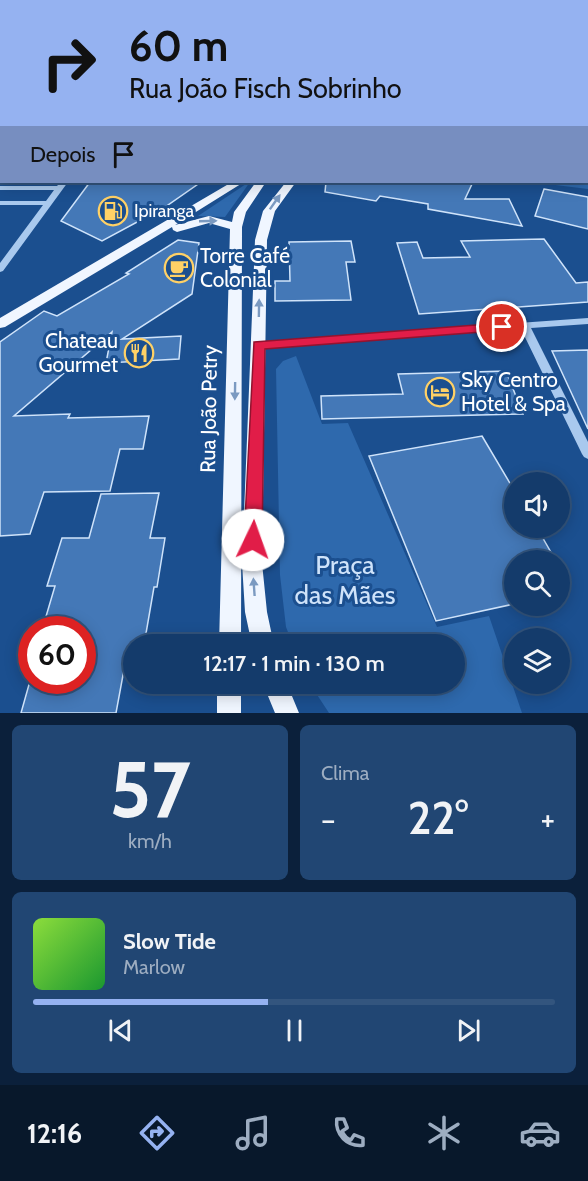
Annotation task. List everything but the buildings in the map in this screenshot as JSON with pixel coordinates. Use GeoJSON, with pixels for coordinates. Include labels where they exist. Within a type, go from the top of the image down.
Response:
{"type":"FeatureCollection","features":[{"type":"Feature","properties":{"kind":"main road"},"geometry":{"type":"LineString","coordinates":[[0,324],[237,183]]}},
{"type":"Feature","properties":{"kind":"main road","name":"Rua João Petry"},"geometry":{"type":"LineString","coordinates":[[230,634],[236,227],[240,212],[260,183]]}},
{"type":"Feature","properties":{"kind":"main road"},"geometry":{"type":"LineString","coordinates":[[261,634],[256,612],[252,563],[263,225],[269,211],[290,183]]}},
{"type":"Feature","properties":{"kind":"main road"},"geometry":{"type":"LineString","coordinates":[[141,242],[200,220],[219,220],[236,227]]}},
{"type":"Feature","properties":{"kind":"main road"},"geometry":{"type":"LineString","coordinates":[[229,694],[229,713]]}},
{"type":"Feature","properties":{"kind":"main road"},"geometry":{"type":"LineString","coordinates":[[279,694],[287,713]]}},
{"type":"Feature","properties":{"kind":"street"},"geometry":{"type":"LineString","coordinates":[[0,188],[62,185]]}},
{"type":"Feature","properties":{"kind":"street"},"geometry":{"type":"LineString","coordinates":[[0,269],[62,185]]}},
{"type":"Feature","properties":{"kind":"street"},"geometry":{"type":"LineString","coordinates":[[0,203],[49,203]]}},
{"type":"Feature","properties":{"kind":"street"},"geometry":{"type":"LineString","coordinates":[[259,345],[588,321]]}},
{"type":"Feature","properties":{"kind":"street"},"geometry":{"type":"LineString","coordinates":[[524,325],[588,454]]}},
{"type":"Feature","properties":{"kind":"green space"},"geometry":{"type":"Polygon","coordinates":[[[248,183],[249,183],[225,217],[198,216],[248,183]]]}},
{"type":"Feature","properties":{"kind":"green space"},"geometry":{"type":"Polygon","coordinates":[[[539,183],[588,183],[588,189],[539,183]]]}},
{"type":"Feature","properties":{"kind":"green space","name":"Praça das Mães"},"geometry":{"type":"Polygon","coordinates":[[[296,356],[322,424],[348,423],[437,627],[489,616],[504,660],[504,694],[516,694],[522,713],[329,713],[317,694],[465,694],[465,634],[289,634],[280,575],[276,369],[283,361],[296,356]]]}},
{"type":"Feature","properties":{"kind":"place","name":"Ipiranga"},"geometry":{"type":"Point","coordinates":[113,211]}},
{"type":"Feature","properties":{"kind":"place","name":"Torre Café Colonial"},"geometry":{"type":"Point","coordinates":[179,268]}},
{"type":"Feature","properties":{"kind":"place","name":"Chateau Gourmet"},"geometry":{"type":"Point","coordinates":[139,353]}},
{"type":"Feature","properties":{"kind":"place","name":"Sky Centro Hotel & Spa"},"geometry":{"type":"Point","coordinates":[440,392]}},
{"type":"Feature","properties":{"kind":"route"},"geometry":{"type":"LineString","coordinates":[[253,540],[259,345],[502,327]]}}]}
